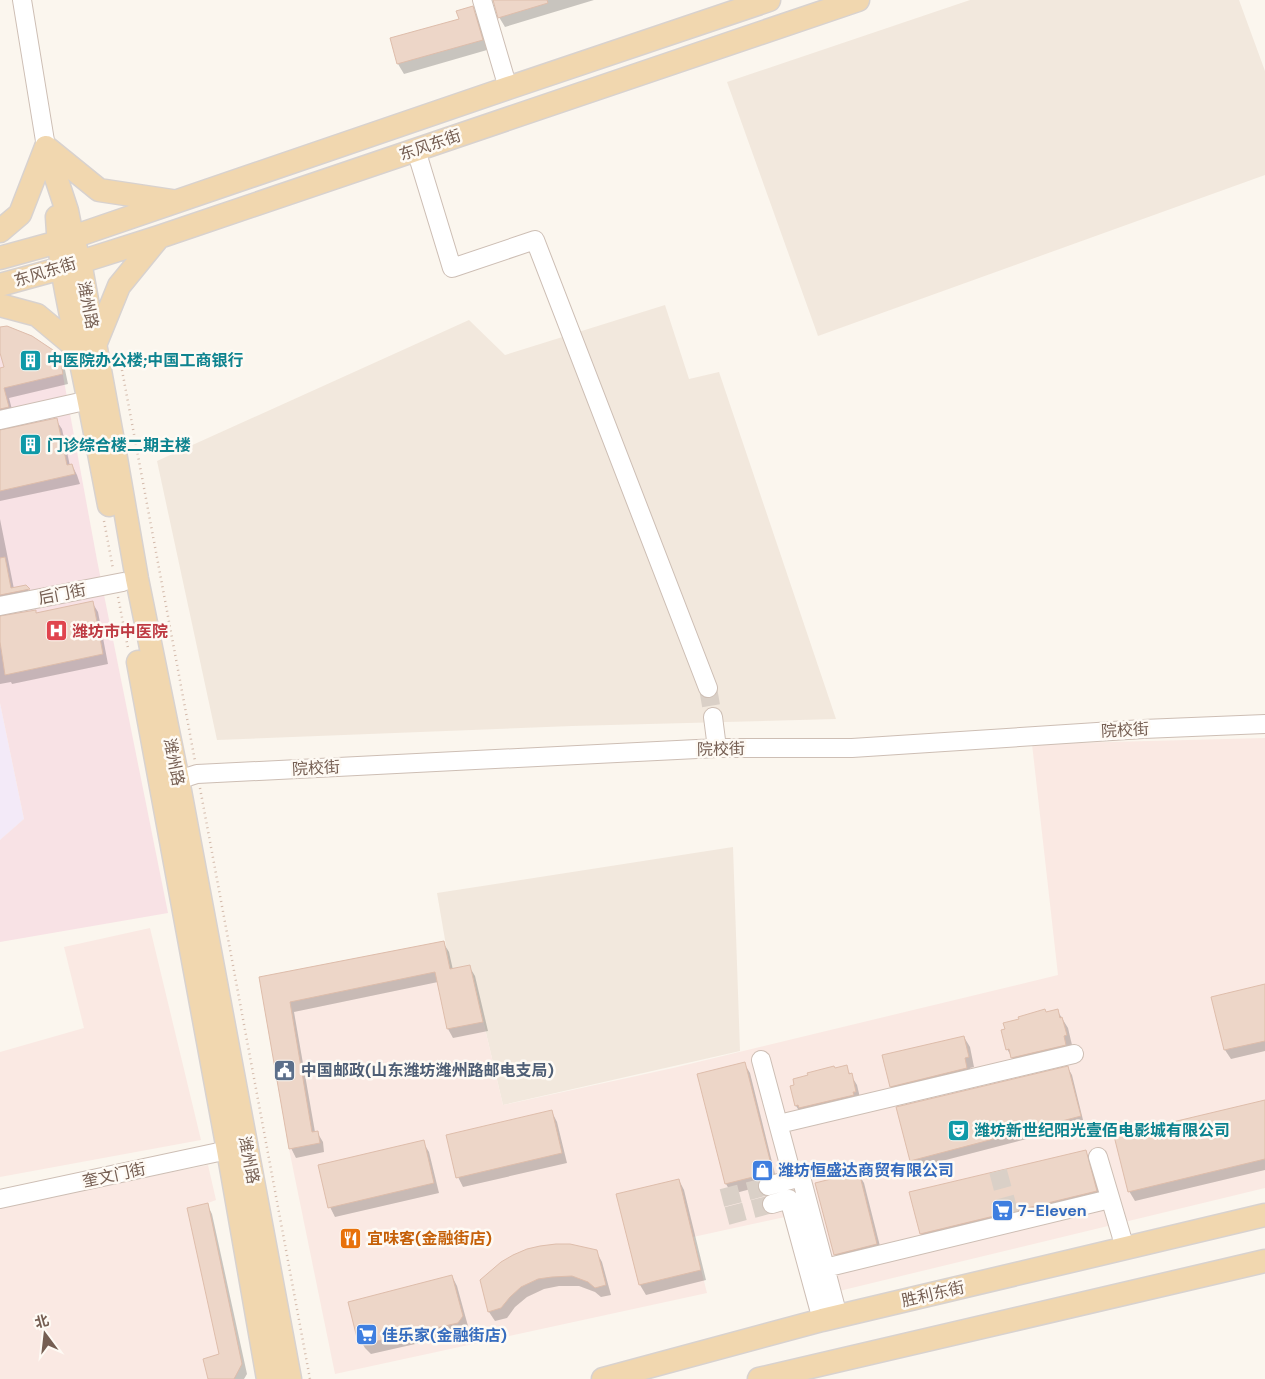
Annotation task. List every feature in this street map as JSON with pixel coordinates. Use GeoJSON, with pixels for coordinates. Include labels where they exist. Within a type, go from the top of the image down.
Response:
{"type":"FeatureCollection","features":[{"type":"Feature","properties":{"kind":"main road","name":"东风东街"},"geometry":{"type":"LineString","coordinates":[[0,258],[65,239],[769,0]]}},
{"type":"Feature","properties":{"kind":"main road","name":"东风东街"},"geometry":{"type":"LineString","coordinates":[[0,285],[159,237],[858,0]]}},
{"type":"Feature","properties":{"kind":"main road"},"geometry":{"type":"LineString","coordinates":[[0,231],[20,214],[46,147],[100,190],[174,202]]}},
{"type":"Feature","properties":{"kind":"main road","name":"潍州路"},"geometry":{"type":"LineString","coordinates":[[46,147],[67,210],[65,239],[87,348],[113,441],[137,579],[187,777],[290,1379]]}},
{"type":"Feature","properties":{"kind":"main road"},"geometry":{"type":"LineString","coordinates":[[0,305],[37,315],[87,348],[119,286],[159,237]]}},
{"type":"Feature","properties":{"kind":"main road","name":"潍州路"},"geometry":{"type":"LineString","coordinates":[[87,348],[89,400],[228,1150],[268,1379]]}},
{"type":"Feature","properties":{"kind":"main road","name":"胜利东街"},"geometry":{"type":"LineString","coordinates":[[603,1379],[830,1318],[1265,1215]]}},
{"type":"Feature","properties":{"kind":"main road"},"geometry":{"type":"LineString","coordinates":[[759,1379],[1265,1261]]}},
{"type":"Feature","properties":{"kind":"street","name":"潍州路"},"geometry":{"type":"LineString","coordinates":[[22,0],[46,147]]}},
{"type":"Feature","properties":{"kind":"street"},"geometry":{"type":"LineString","coordinates":[[482,0],[508,88]]}},
{"type":"Feature","properties":{"kind":"street"},"geometry":{"type":"LineString","coordinates":[[416,150],[452,268],[536,240],[708,688]]}},
{"type":"Feature","properties":{"kind":"street"},"geometry":{"type":"LineString","coordinates":[[0,420],[89,400]]}},
{"type":"Feature","properties":{"kind":"street","name":"后门街"},"geometry":{"type":"LineString","coordinates":[[0,606],[123,582]]}},
{"type":"Feature","properties":{"kind":"street"},"geometry":{"type":"LineString","coordinates":[[713,717],[717,748]]}},
{"type":"Feature","properties":{"kind":"street","name":"院校街"},"geometry":{"type":"LineString","coordinates":[[187,777],[717,748],[852,748],[1143,728],[1265,724]]}},
{"type":"Feature","properties":{"kind":"street"},"geometry":{"type":"LineString","coordinates":[[779,1124],[1074,1054]]}},
{"type":"Feature","properties":{"kind":"street"},"geometry":{"type":"LineString","coordinates":[[762,1060],[793,1179]]}},
{"type":"Feature","properties":{"kind":"street","name":"奎文门街"},"geometry":{"type":"LineString","coordinates":[[0,1200],[228,1150]]}},
{"type":"Feature","properties":{"kind":"street"},"geometry":{"type":"LineString","coordinates":[[1098,1157],[1125,1248]]}},
{"type":"Feature","properties":{"kind":"street"},"geometry":{"type":"LineString","coordinates":[[768,1186],[802,1177],[825,1268],[830,1318]]}},
{"type":"Feature","properties":{"kind":"street"},"geometry":{"type":"LineString","coordinates":[[772,1204],[790,1199],[830,1318]]}},
{"type":"Feature","properties":{"kind":"street"},"geometry":{"type":"LineString","coordinates":[[825,1268],[1110,1199]]}},
{"type":"Feature","properties":{"kind":"path"},"geometry":{"type":"LineString","coordinates":[[122,370],[187,777],[310,1379]]}},
{"type":"Feature","properties":{"kind":"shaded area"},"geometry":{"type":"Polygon","coordinates":[[[970,0],[1239,0],[1265,71],[1265,175],[818,336],[727,82],[970,0]]]}},
{"type":"Feature","properties":{"kind":"shaded area"},"geometry":{"type":"Polygon","coordinates":[[[665,305],[689,379],[719,372],[836,719],[572,726],[217,740],[157,461],[469,320],[505,355],[665,305]]]}},
{"type":"Feature","properties":{"kind":"shaded area","name":"潍坊市中医院"},"geometry":{"type":"Polygon","coordinates":[[[7,326],[32,336],[59,354],[97,560],[168,913],[0,942],[0,840],[24,819],[0,703],[0,327],[7,326]]]}},
{"type":"Feature","properties":{"kind":"shaded area"},"geometry":{"type":"Polygon","coordinates":[[[0,703],[24,819],[0,840],[0,703]]]}},
{"type":"Feature","properties":{"kind":"shaded area"},"geometry":{"type":"Polygon","coordinates":[[[1265,738],[1265,1188],[835,1292],[785,1217],[693,1237],[707,1293],[335,1374],[289,1149],[259,977],[444,941],[450,969],[470,965],[503,1105],[673,1068],[1058,975],[1032,744],[1265,738]]]}},
{"type":"Feature","properties":{"kind":"shaded area"},"geometry":{"type":"Polygon","coordinates":[[[733,847],[740,1051],[503,1105],[470,965],[450,969],[437,893],[733,847]]]}},
{"type":"Feature","properties":{"kind":"shaded area"},"geometry":{"type":"Polygon","coordinates":[[[150,928],[201,1140],[0,1177],[0,1052],[84,1028],[64,947],[150,928]]]}},
{"type":"Feature","properties":{"kind":"shaded area"},"geometry":{"type":"Polygon","coordinates":[[[208,1165],[216,1200],[208,1203],[242,1364],[234,1379],[0,1379],[0,1206],[208,1165]]]}},
{"type":"Feature","properties":{"kind":"building"},"geometry":{"type":"Polygon","coordinates":[[[493,0],[547,0],[548,3],[498,18],[493,0]]]}},
{"type":"Feature","properties":{"kind":"building"},"geometry":{"type":"Polygon","coordinates":[[[473,6],[483,40],[397,64],[390,38],[459,19],[456,11],[473,6]]]}},
{"type":"Feature","properties":{"kind":"building","name":"中医院办公楼;中国工商银行"},"geometry":{"type":"Polygon","coordinates":[[[7,326],[32,336],[59,354],[63,374],[4,388],[9,407],[0,409],[0,368],[4,367],[0,353],[0,327],[7,326]]]}},
{"type":"Feature","properties":{"kind":"building","name":"门诊综合楼二期主楼"},"geometry":{"type":"Polygon","coordinates":[[[57,418],[67,465],[72,464],[75,474],[0,491],[0,430],[57,418]]]}},
{"type":"Feature","properties":{"kind":"building"},"geometry":{"type":"Polygon","coordinates":[[[5,557],[11,588],[26,585],[30,589],[0,595],[0,558],[5,557]]]}},
{"type":"Feature","properties":{"kind":"building"},"geometry":{"type":"Polygon","coordinates":[[[93,601],[103,654],[5,675],[0,642],[0,616],[36,610],[36,613],[93,601]]]}},
{"type":"Feature","properties":{"kind":"building"},"geometry":{"type":"Polygon","coordinates":[[[444,941],[450,969],[470,965],[483,1022],[447,1029],[435,972],[290,1002],[312,1132],[318,1131],[320,1143],[289,1149],[259,977],[444,941]]]}},
{"type":"Feature","properties":{"kind":"building"},"geometry":{"type":"Polygon","coordinates":[[[1265,984],[1265,1041],[1224,1050],[1211,997],[1265,984]]]}},
{"type":"Feature","properties":{"kind":"building"},"geometry":{"type":"Polygon","coordinates":[[[1045,1009],[1046,1012],[1058,1009],[1067,1035],[1064,1036],[1066,1045],[1011,1058],[1009,1049],[1006,1050],[1001,1030],[1005,1029],[1003,1023],[1045,1009]]]}},
{"type":"Feature","properties":{"kind":"building"},"geometry":{"type":"Polygon","coordinates":[[[964,1036],[969,1057],[965,1058],[967,1068],[890,1087],[882,1055],[964,1036]]]}},
{"type":"Feature","properties":{"kind":"building"},"geometry":{"type":"Polygon","coordinates":[[[745,1062],[773,1172],[725,1184],[697,1074],[745,1062]]]}},
{"type":"Feature","properties":{"kind":"building"},"geometry":{"type":"Polygon","coordinates":[[[847,1065],[849,1074],[852,1073],[856,1092],[853,1092],[854,1095],[799,1108],[798,1105],[795,1106],[790,1086],[794,1085],[793,1079],[834,1066],[835,1068],[847,1065]]]}},
{"type":"Feature","properties":{"kind":"building"},"geometry":{"type":"Polygon","coordinates":[[[1068,1066],[1081,1116],[910,1161],[896,1107],[1068,1066]]]}},
{"type":"Feature","properties":{"kind":"building"},"geometry":{"type":"Polygon","coordinates":[[[1265,1100],[1265,1159],[1128,1192],[1114,1136],[1265,1100]]]}},
{"type":"Feature","properties":{"kind":"building"},"geometry":{"type":"Polygon","coordinates":[[[552,1110],[562,1153],[456,1178],[446,1135],[552,1110]]]}},
{"type":"Feature","properties":{"kind":"building"},"geometry":{"type":"Polygon","coordinates":[[[424,1140],[434,1183],[328,1208],[318,1165],[424,1140]]]}},
{"type":"Feature","properties":{"kind":"building"},"geometry":{"type":"Polygon","coordinates":[[[1086,1150],[1097,1191],[920,1234],[909,1192],[1086,1150]]]}},
{"type":"Feature","properties":{"kind":"building"},"geometry":{"type":"Polygon","coordinates":[[[859,1172],[877,1244],[834,1255],[815,1183],[859,1172]]]}},
{"type":"Feature","properties":{"kind":"building"},"geometry":{"type":"Polygon","coordinates":[[[679,1179],[701,1270],[639,1285],[616,1194],[679,1179]]]}},
{"type":"Feature","properties":{"kind":"building"},"geometry":{"type":"Polygon","coordinates":[[[208,1203],[242,1364],[234,1379],[208,1379],[203,1359],[219,1354],[187,1208],[208,1203]]]}},
{"type":"Feature","properties":{"kind":"building"},"geometry":{"type":"Polygon","coordinates":[[[556,1244],[570,1244],[597,1250],[606,1285],[595,1288],[588,1282],[572,1276],[538,1279],[521,1287],[501,1308],[488,1312],[480,1280],[501,1262],[513,1255],[527,1249],[556,1244]]]}},
{"type":"Feature","properties":{"kind":"building"},"geometry":{"type":"Polygon","coordinates":[[[452,1275],[463,1316],[458,1323],[364,1344],[357,1338],[348,1302],[452,1275]]]}},
{"type":"Feature","properties":{"kind":"tunnel"},"geometry":{"type":"LineString","coordinates":[[708,688],[713,717]]}},
{"type":"Feature","properties":{"kind":"tunnel"},"geometry":{"type":"LineString","coordinates":[[998,1171],[1012,1223]]}},
{"type":"Feature","properties":{"kind":"tunnel"},"geometry":{"type":"LineString","coordinates":[[722,1198],[768,1186]]}},
{"type":"Feature","properties":{"kind":"tunnel"},"geometry":{"type":"LineString","coordinates":[[727,1216],[772,1204]]}},
{"type":"Feature","properties":{"kind":"place","name":"中医院办公楼;中国工商银行"},"geometry":{"type":"Point","coordinates":[31,360]}},
{"type":"Feature","properties":{"kind":"place","name":"门诊综合楼二期主楼"},"geometry":{"type":"Point","coordinates":[31,445]}},
{"type":"Feature","properties":{"kind":"place","name":"潍坊市中医院"},"geometry":{"type":"Point","coordinates":[56,631]}},
{"type":"Feature","properties":{"kind":"place","name":"中国邮政(山东潍坊潍州路邮电支局)"},"geometry":{"type":"Point","coordinates":[285,1070]}},
{"type":"Feature","properties":{"kind":"place","name":"潍坊新世纪阳光壹佰电影城有限公司"},"geometry":{"type":"Point","coordinates":[958,1130]}},
{"type":"Feature","properties":{"kind":"place","name":"潍坊恒盛达商贸有限公司"},"geometry":{"type":"Point","coordinates":[762,1170]}},
{"type":"Feature","properties":{"kind":"place","name":"7-Eleven"},"geometry":{"type":"Point","coordinates":[1002,1210]}},
{"type":"Feature","properties":{"kind":"place","name":"宜味客(金融街店)"},"geometry":{"type":"Point","coordinates":[351,1238]}},
{"type":"Feature","properties":{"kind":"place","name":"佳乐家(金融街店)"},"geometry":{"type":"Point","coordinates":[366,1335]}}]}
